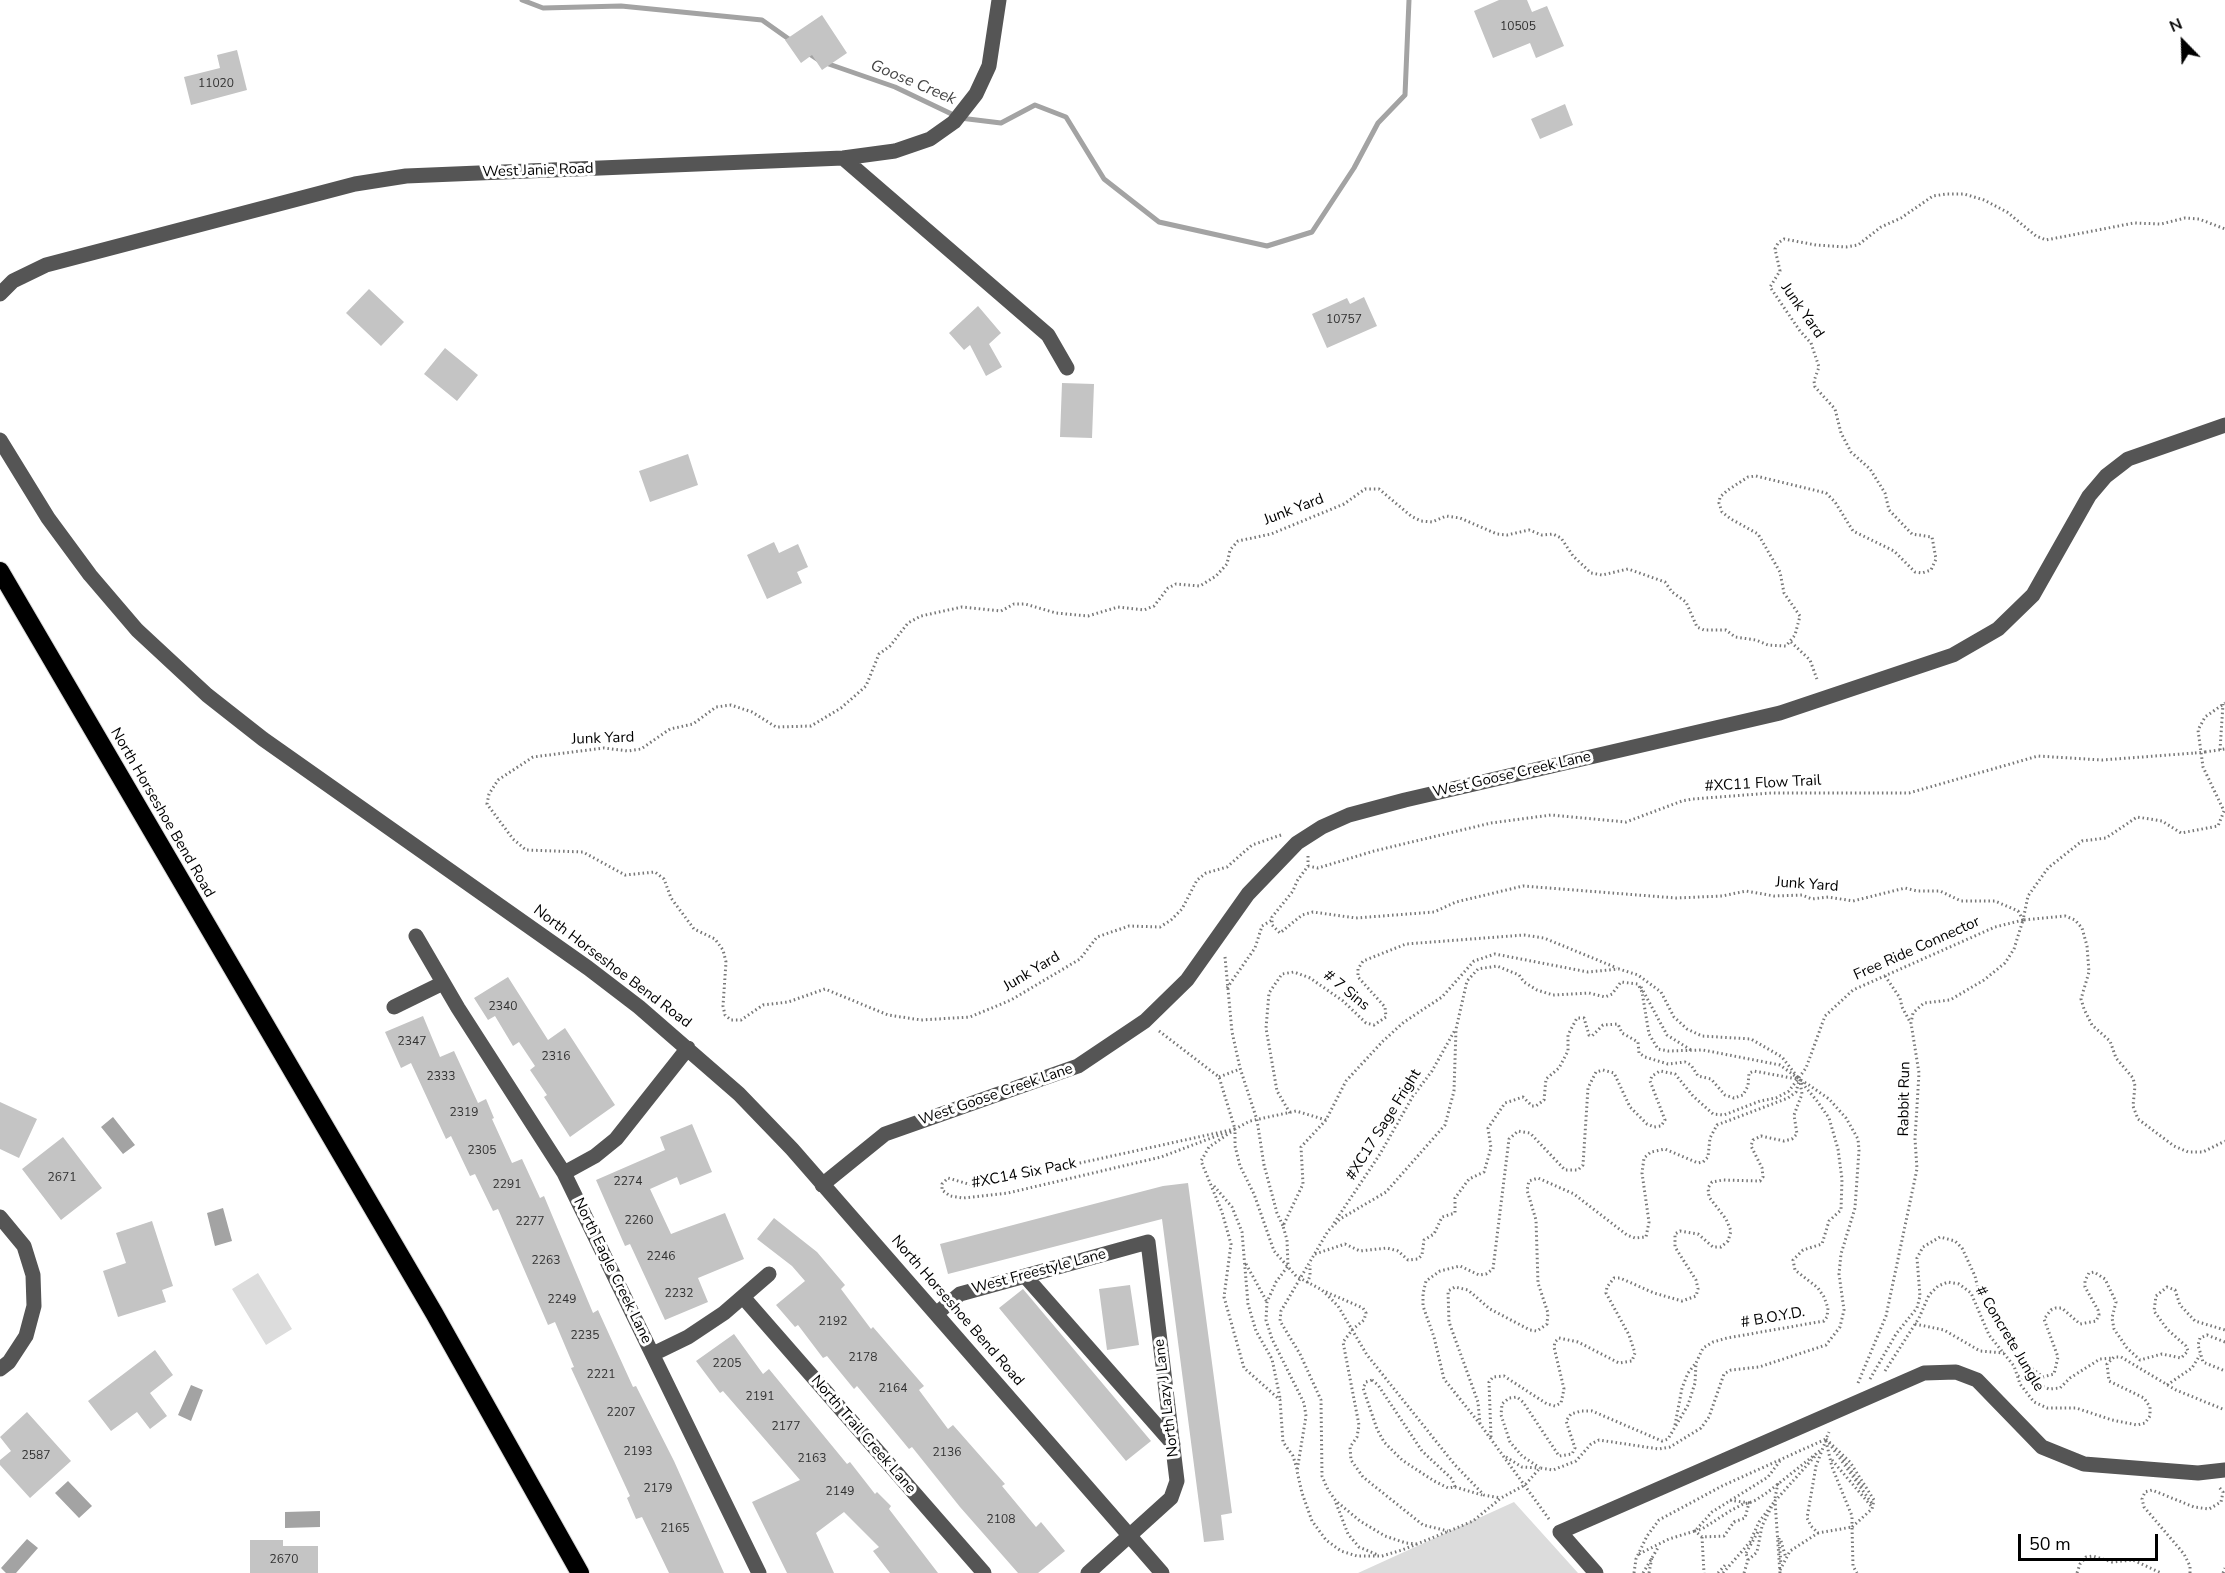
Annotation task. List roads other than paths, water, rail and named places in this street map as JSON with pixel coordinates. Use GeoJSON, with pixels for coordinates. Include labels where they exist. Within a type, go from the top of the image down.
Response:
{"type":"FeatureCollection","features":[{"type":"Feature","properties":{"kind":"highway","name":"North Horseshoe Bend Road"},"geometry":{"type":"LineString","coordinates":[[0,571],[434,1313],[580,1573]]}},
{"type":"Feature","properties":{"kind":"street","name":"West Janie Road"},"geometry":{"type":"LineString","coordinates":[[0,294],[13,281],[46,265],[355,184],[406,176],[843,158],[895,151],[930,139],[954,122],[976,94],[989,66],[999,0]]}},
{"type":"Feature","properties":{"kind":"street"},"geometry":{"type":"LineString","coordinates":[[843,158],[1048,335],[1067,368]]}},
{"type":"Feature","properties":{"kind":"street","name":"West Goose Creek Lane"},"geometry":{"type":"LineString","coordinates":[[822,1185],[885,1134],[1078,1066],[1145,1021],[1187,980],[1248,894],[1297,843],[1349,815],[1780,713],[1826,700],[1953,655],[1998,629],[2033,595],[2089,496],[2106,476],[2128,459],[2225,425]]}},
{"type":"Feature","properties":{"kind":"street","name":"North Horseshoe Bend Road"},"geometry":{"type":"LineString","coordinates":[[0,440],[48,518],[90,575],[137,630],[207,695],[263,739],[588,968],[688,1048],[739,1094],[936,1314],[1162,1573]]}},
{"type":"Feature","properties":{"kind":"street","name":"North Eagle Creek Lane"},"geometry":{"type":"LineString","coordinates":[[416,936],[443,983],[564,1173],[759,1573]]}},
{"type":"Feature","properties":{"kind":"street"},"geometry":{"type":"LineString","coordinates":[[394,1006],[443,983]]}},
{"type":"Feature","properties":{"kind":"street"},"geometry":{"type":"LineString","coordinates":[[564,1173],[595,1156],[616,1139],[688,1048]]}},
{"type":"Feature","properties":{"kind":"street"},"geometry":{"type":"LineString","coordinates":[[0,1217],[24,1246],[33,1275],[34,1306],[26,1336],[9,1362],[0,1369]]}},
{"type":"Feature","properties":{"kind":"street","name":"West Freestyle Lane"},"geometry":{"type":"LineString","coordinates":[[936,1314],[960,1294],[1148,1242]]}},
{"type":"Feature","properties":{"kind":"street","name":"North Lazy J Lane"},"geometry":{"type":"LineString","coordinates":[[1088,1573],[1171,1498],[1177,1481],[1148,1242]]}},
{"type":"Feature","properties":{"kind":"street"},"geometry":{"type":"LineString","coordinates":[[653,1354],[688,1337],[743,1298],[770,1274]]}},
{"type":"Feature","properties":{"kind":"street"},"geometry":{"type":"LineString","coordinates":[[1025,1276],[1173,1444]]}},
{"type":"Feature","properties":{"kind":"street","name":"North Trail Creek Lane"},"geometry":{"type":"LineString","coordinates":[[743,1298],[984,1573]]}},
{"type":"Feature","properties":{"kind":"street"},"geometry":{"type":"LineString","coordinates":[[1596,1573],[1560,1532],[1924,1374],[1956,1372],[1977,1380],[2042,1447],[2084,1464],[2198,1473],[2220,1470]]}},
{"type":"Feature","properties":{"kind":"waterway","name":"Goose Creek"},"geometry":{"type":"LineString","coordinates":[[522,0],[543,8],[621,6],[762,20],[793,42]]}},
{"type":"Feature","properties":{"kind":"waterway","name":"Goose Creek"},"geometry":{"type":"LineString","coordinates":[[805,51],[820,61],[895,87],[960,118],[1001,123],[1035,105],[1066,117],[1104,179],[1159,222],[1267,246],[1312,232],[1354,168],[1378,123],[1405,95],[1409,0]]}}]}
